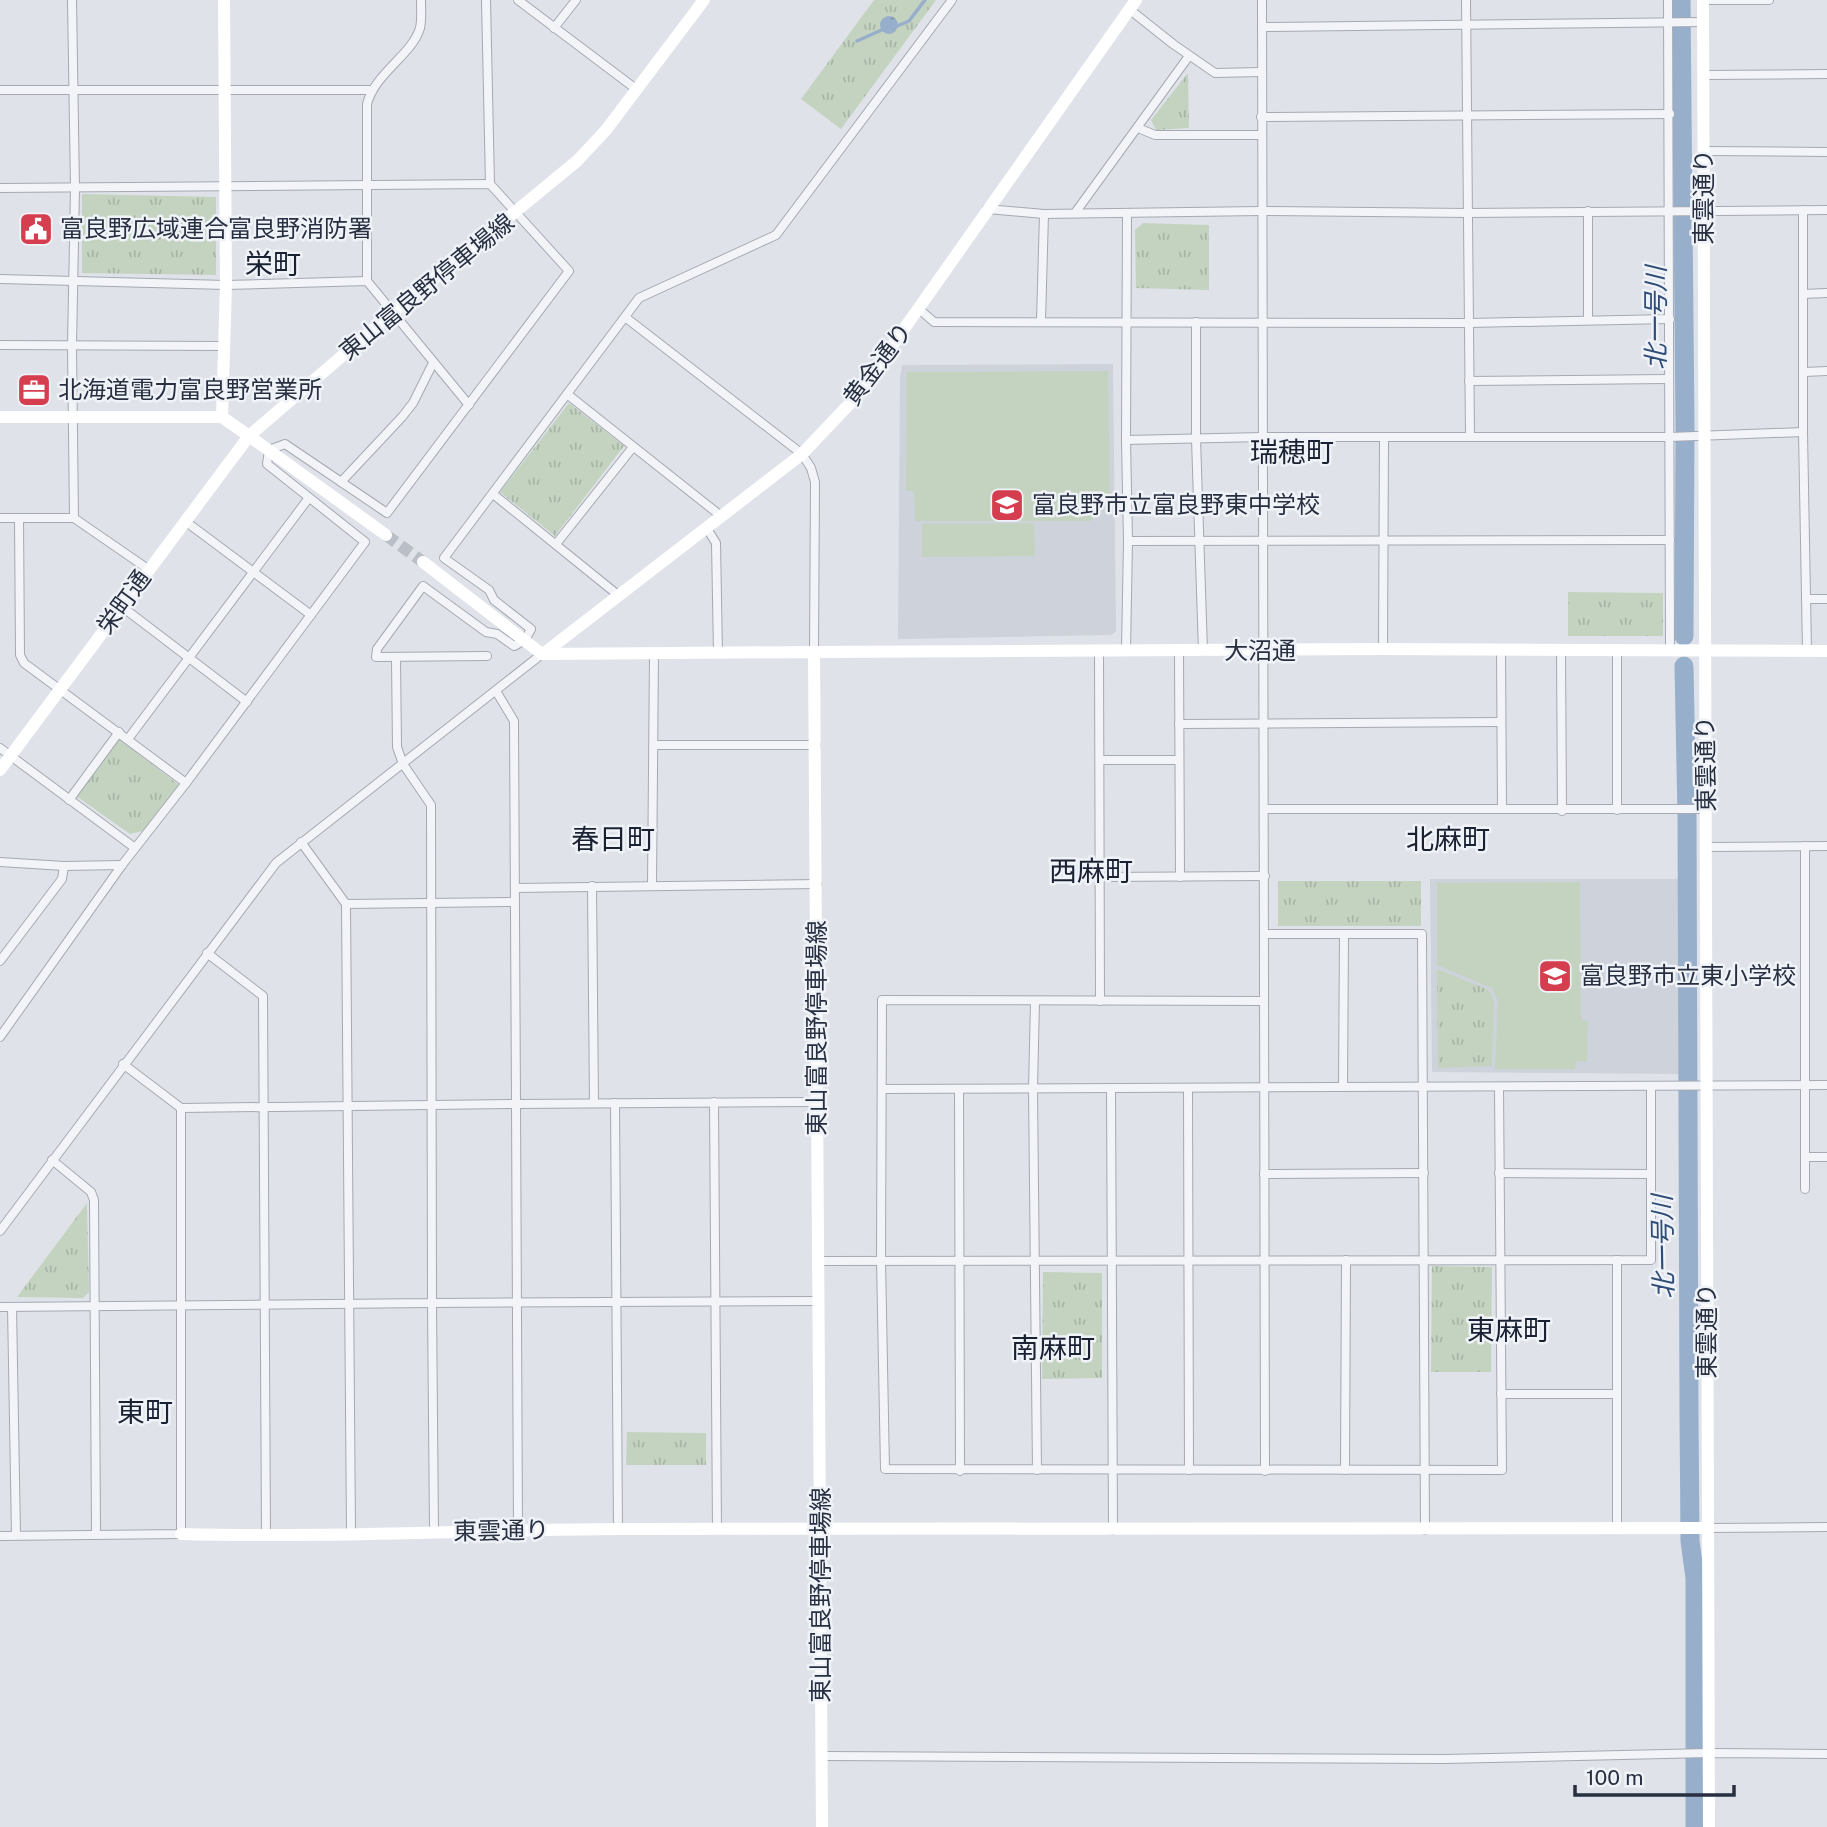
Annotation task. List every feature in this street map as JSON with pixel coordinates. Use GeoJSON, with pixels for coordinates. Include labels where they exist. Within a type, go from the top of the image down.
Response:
{"type":"FeatureCollection","features":[{"type":"Feature","properties":{"kind":"street"},"geometry":{"type":"LineString","coordinates":[[72,0],[75,188],[72,281],[74,518]]}},
{"type":"Feature","properties":{"kind":"street"},"geometry":{"type":"LineString","coordinates":[[222,416],[225,387],[226,285],[224,0]]}},
{"type":"Feature","properties":{"kind":"street"},"geometry":{"type":"LineString","coordinates":[[421,0],[420,27],[415,38],[371,90],[367,104],[367,281],[391,314],[469,405]]}},
{"type":"Feature","properties":{"kind":"street"},"geometry":{"type":"LineString","coordinates":[[269,450],[285,444],[387,513],[569,271],[491,184],[485,0]]}},
{"type":"Feature","properties":{"kind":"street"},"geometry":{"type":"LineString","coordinates":[[518,0],[636,89]]}},
{"type":"Feature","properties":{"kind":"street"},"geometry":{"type":"LineString","coordinates":[[554,28],[576,0]]}},
{"type":"Feature","properties":{"kind":"street","name":"東山富良野停車場線"},"geometry":{"type":"LineString","coordinates":[[249,436],[584,153],[606,130],[704,0]]}},
{"type":"Feature","properties":{"kind":"street"},"geometry":{"type":"LineString","coordinates":[[486,656],[376,657],[377,649],[423,586],[486,632],[497,634],[514,646],[525,640],[531,629],[494,600],[489,590],[444,558],[639,298],[776,235],[951,0]]}},
{"type":"Feature","properties":{"kind":"street"},"geometry":{"type":"LineString","coordinates":[[1262,0],[1265,1471]]}},
{"type":"Feature","properties":{"kind":"street"},"geometry":{"type":"LineString","coordinates":[[1466,0],[1470,437]]}},
{"type":"Feature","properties":{"kind":"street"},"geometry":{"type":"LineString","coordinates":[[1668,0],[1672,24],[1670,114],[1673,210],[1670,318],[1674,436],[1670,650]]}},
{"type":"Feature","properties":{"kind":"street"},"geometry":{"type":"LineString","coordinates":[[1703,0],[1769,0]]}},
{"type":"Feature","properties":{"kind":"street","name":"東雲通り"},"geometry":{"type":"LineString","coordinates":[[1703,0],[1704,210],[1697,435],[1705,650],[1707,847],[1700,1086],[1695,1528],[1699,1753],[1709,1827]]}},
{"type":"Feature","properties":{"kind":"street"},"geometry":{"type":"LineString","coordinates":[[1133,5],[1189,56],[1214,73],[1261,72]]}},
{"type":"Feature","properties":{"kind":"street","name":"黄金通り"},"geometry":{"type":"LineString","coordinates":[[542,654],[802,454],[856,397],[1133,5]]}},
{"type":"Feature","properties":{"kind":"street"},"geometry":{"type":"LineString","coordinates":[[1262,27],[1703,22]]}},
{"type":"Feature","properties":{"kind":"street"},"geometry":{"type":"LineString","coordinates":[[1075,213],[1189,56]]}},
{"type":"Feature","properties":{"kind":"street"},"geometry":{"type":"LineString","coordinates":[[1703,75],[1827,74]]}},
{"type":"Feature","properties":{"kind":"street"},"geometry":{"type":"LineString","coordinates":[[0,90],[371,90]]}},
{"type":"Feature","properties":{"kind":"street"},"geometry":{"type":"LineString","coordinates":[[1261,117],[1670,114]]}},
{"type":"Feature","properties":{"kind":"street"},"geometry":{"type":"LineString","coordinates":[[1138,128],[1155,135],[1261,135]]}},
{"type":"Feature","properties":{"kind":"street"},"geometry":{"type":"LineString","coordinates":[[1704,151],[1827,152]]}},
{"type":"Feature","properties":{"kind":"street"},"geometry":{"type":"LineString","coordinates":[[0,188],[491,184]]}},
{"type":"Feature","properties":{"kind":"street"},"geometry":{"type":"LineString","coordinates":[[987,209],[1044,214],[1827,210]]}},
{"type":"Feature","properties":{"kind":"street"},"geometry":{"type":"LineString","coordinates":[[1803,210],[1807,651]]}},
{"type":"Feature","properties":{"kind":"street"},"geometry":{"type":"LineString","coordinates":[[1588,211],[1588,320]]}},
{"type":"Feature","properties":{"kind":"street"},"geometry":{"type":"LineString","coordinates":[[1041,321],[1044,214]]}},
{"type":"Feature","properties":{"kind":"street"},"geometry":{"type":"LineString","coordinates":[[1126,650],[1127,214]]}},
{"type":"Feature","properties":{"kind":"street"},"geometry":{"type":"LineString","coordinates":[[0,279],[226,285],[367,281]]}},
{"type":"Feature","properties":{"kind":"street"},"geometry":{"type":"LineString","coordinates":[[1803,294],[1827,293]]}},
{"type":"Feature","properties":{"kind":"street"},"geometry":{"type":"LineString","coordinates":[[919,309],[934,321],[1469,323],[1670,318]]}},
{"type":"Feature","properties":{"kind":"street"},"geometry":{"type":"LineString","coordinates":[[0,1231],[276,863],[542,654],[814,652],[815,482],[811,468],[802,454],[625,317]]}},
{"type":"Feature","properties":{"kind":"street"},"geometry":{"type":"LineString","coordinates":[[1196,322],[1196,439],[1203,651]]}},
{"type":"Feature","properties":{"kind":"street"},"geometry":{"type":"LineString","coordinates":[[0,345],[224,346]]}},
{"type":"Feature","properties":{"kind":"street"},"geometry":{"type":"LineString","coordinates":[[341,482],[413,403],[433,363]]}},
{"type":"Feature","properties":{"kind":"street"},"geometry":{"type":"LineString","coordinates":[[1804,372],[1827,371]]}},
{"type":"Feature","properties":{"kind":"street"},"geometry":{"type":"LineString","coordinates":[[1469,381],[1666,379]]}},
{"type":"Feature","properties":{"kind":"street"},"geometry":{"type":"LineString","coordinates":[[567,394],[721,516]]}},
{"type":"Feature","properties":{"kind":"street"},"geometry":{"type":"LineString","coordinates":[[0,417],[222,416],[386,535]]}},
{"type":"Feature","properties":{"kind":"street"},"geometry":{"type":"LineString","coordinates":[[1126,440],[1674,436],[1803,432]]}},
{"type":"Feature","properties":{"kind":"street","name":"栄町通"},"geometry":{"type":"LineString","coordinates":[[0,770],[5,752],[60,689],[249,436]]}},
{"type":"Feature","properties":{"kind":"street"},"geometry":{"type":"LineString","coordinates":[[1383,649],[1384,438]]}},
{"type":"Feature","properties":{"kind":"street"},"geometry":{"type":"LineString","coordinates":[[556,544],[633,447]]}},
{"type":"Feature","properties":{"kind":"street"},"geometry":{"type":"LineString","coordinates":[[0,1037],[122,865],[365,542],[267,464],[269,450]]}},
{"type":"Feature","properties":{"kind":"street"},"geometry":{"type":"LineString","coordinates":[[493,494],[618,596]]}},
{"type":"Feature","properties":{"kind":"street"},"geometry":{"type":"LineString","coordinates":[[128,739],[251,572],[309,499]]}},
{"type":"Feature","properties":{"kind":"street"},"geometry":{"type":"LineString","coordinates":[[0,518],[74,518],[149,569]]}},
{"type":"Feature","properties":{"kind":"street"},"geometry":{"type":"LineString","coordinates":[[19,518],[20,655],[24,663],[186,783]]}},
{"type":"Feature","properties":{"kind":"street"},"geometry":{"type":"LineString","coordinates":[[185,521],[311,615]]}},
{"type":"Feature","properties":{"kind":"street"},"geometry":{"type":"LineString","coordinates":[[706,527],[716,543],[718,653]]}},
{"type":"Feature","properties":{"kind":"street"},"geometry":{"type":"LineString","coordinates":[[1128,541],[1670,540]]}},
{"type":"Feature","properties":{"kind":"street"},"geometry":{"type":"LineString","coordinates":[[423,562],[542,654]]}},
{"type":"Feature","properties":{"kind":"street"},"geometry":{"type":"LineString","coordinates":[[1806,599],[1827,599]]}},
{"type":"Feature","properties":{"kind":"street"},"geometry":{"type":"LineString","coordinates":[[121,606],[247,702]]}},
{"type":"Feature","properties":{"kind":"street","name":"大沼通"},"geometry":{"type":"LineString","coordinates":[[814,652],[1383,649],[1827,651]]}},
{"type":"Feature","properties":{"kind":"street"},"geometry":{"type":"LineString","coordinates":[[1501,649],[1502,808]]}},
{"type":"Feature","properties":{"kind":"street"},"geometry":{"type":"LineString","coordinates":[[1561,650],[1562,811]]}},
{"type":"Feature","properties":{"kind":"street"},"geometry":{"type":"LineString","coordinates":[[1617,650],[1617,810]]}},
{"type":"Feature","properties":{"kind":"street"},"geometry":{"type":"LineString","coordinates":[[1099,651],[1100,1001]]}},
{"type":"Feature","properties":{"kind":"street"},"geometry":{"type":"LineString","coordinates":[[1179,651],[1180,877]]}},
{"type":"Feature","properties":{"kind":"street","name":"東山富良野停車場線"},"geometry":{"type":"LineString","coordinates":[[814,652],[822,1827]]}},
{"type":"Feature","properties":{"kind":"street"},"geometry":{"type":"LineString","coordinates":[[652,886],[654,653]]}},
{"type":"Feature","properties":{"kind":"street"},"geometry":{"type":"LineString","coordinates":[[396,658],[397,747],[403,764],[430,805],[434,1531]]}},
{"type":"Feature","properties":{"kind":"street"},"geometry":{"type":"LineString","coordinates":[[496,691],[514,721],[518,1531]]}},
{"type":"Feature","properties":{"kind":"street"},"geometry":{"type":"LineString","coordinates":[[1179,724],[1501,722]]}},
{"type":"Feature","properties":{"kind":"street"},"geometry":{"type":"LineString","coordinates":[[69,800],[119,732]]}},
{"type":"Feature","properties":{"kind":"street"},"geometry":{"type":"LineString","coordinates":[[654,745],[816,745]]}},
{"type":"Feature","properties":{"kind":"street"},"geometry":{"type":"LineString","coordinates":[[5,752],[135,848]]}},
{"type":"Feature","properties":{"kind":"street"},"geometry":{"type":"LineString","coordinates":[[1100,760],[1178,760]]}},
{"type":"Feature","properties":{"kind":"street"},"geometry":{"type":"LineString","coordinates":[[1264,809],[1707,809]]}},
{"type":"Feature","properties":{"kind":"street"},"geometry":{"type":"LineString","coordinates":[[301,842],[346,904],[351,1534]]}},
{"type":"Feature","properties":{"kind":"street"},"geometry":{"type":"LineString","coordinates":[[1805,846],[1805,1189]]}},
{"type":"Feature","properties":{"kind":"street"},"geometry":{"type":"LineString","coordinates":[[1707,847],[1827,846]]}},
{"type":"Feature","properties":{"kind":"street"},"geometry":{"type":"LineString","coordinates":[[0,862],[64,866],[122,865]]}},
{"type":"Feature","properties":{"kind":"street"},"geometry":{"type":"LineString","coordinates":[[0,961],[62,879],[64,866]]}},
{"type":"Feature","properties":{"kind":"street"},"geometry":{"type":"LineString","coordinates":[[1099,877],[1265,876]]}},
{"type":"Feature","properties":{"kind":"street"},"geometry":{"type":"LineString","coordinates":[[515,888],[817,884]]}},
{"type":"Feature","properties":{"kind":"street"},"geometry":{"type":"LineString","coordinates":[[592,886],[594,1103]]}},
{"type":"Feature","properties":{"kind":"street"},"geometry":{"type":"LineString","coordinates":[[346,904],[515,902]]}},
{"type":"Feature","properties":{"kind":"street"},"geometry":{"type":"LineString","coordinates":[[1264,934],[1422,934],[1425,1530]]}},
{"type":"Feature","properties":{"kind":"street"},"geometry":{"type":"LineString","coordinates":[[1343,934],[1343,1087]]}},
{"type":"Feature","properties":{"kind":"street"},"geometry":{"type":"LineString","coordinates":[[207,953],[263,996],[266,1535]]}},
{"type":"Feature","properties":{"kind":"street"},"geometry":{"type":"LineString","coordinates":[[1264,1002],[882,1000],[881,1260],[885,1469],[1502,1470],[1499,1087]]}},
{"type":"Feature","properties":{"kind":"street"},"geometry":{"type":"LineString","coordinates":[[1035,1001],[1033,1089],[1037,1471]]}},
{"type":"Feature","properties":{"kind":"street"},"geometry":{"type":"LineString","coordinates":[[123,1064],[181,1108],[432,1103],[817,1102]]}},
{"type":"Feature","properties":{"kind":"street"},"geometry":{"type":"LineString","coordinates":[[883,1089],[1827,1085]]}},
{"type":"Feature","properties":{"kind":"street"},"geometry":{"type":"LineString","coordinates":[[818,1261],[1651,1260],[1651,1087]]}},
{"type":"Feature","properties":{"kind":"street"},"geometry":{"type":"LineString","coordinates":[[960,1088],[960,1471]]}},
{"type":"Feature","properties":{"kind":"street"},"geometry":{"type":"LineString","coordinates":[[1111,1089],[1113,1530]]}},
{"type":"Feature","properties":{"kind":"street"},"geometry":{"type":"LineString","coordinates":[[1188,1089],[1189,1470]]}},
{"type":"Feature","properties":{"kind":"street"},"geometry":{"type":"LineString","coordinates":[[714,1102],[717,1530]]}},
{"type":"Feature","properties":{"kind":"street"},"geometry":{"type":"LineString","coordinates":[[615,1103],[618,1529]]}},
{"type":"Feature","properties":{"kind":"street"},"geometry":{"type":"LineString","coordinates":[[0,1535],[181,1534],[181,1108]]}},
{"type":"Feature","properties":{"kind":"street"},"geometry":{"type":"LineString","coordinates":[[1805,1157],[1827,1157]]}},
{"type":"Feature","properties":{"kind":"street"},"geometry":{"type":"LineString","coordinates":[[52,1160],[91,1192],[94,1200],[96,1534]]}},
{"type":"Feature","properties":{"kind":"street"},"geometry":{"type":"LineString","coordinates":[[1264,1174],[1423,1173]]}},
{"type":"Feature","properties":{"kind":"street"},"geometry":{"type":"LineString","coordinates":[[1499,1173],[1651,1174]]}},
{"type":"Feature","properties":{"kind":"street"},"geometry":{"type":"LineString","coordinates":[[1345,1470],[1346,1260]]}},
{"type":"Feature","properties":{"kind":"street"},"geometry":{"type":"LineString","coordinates":[[1617,1260],[1617,1529]]}},
{"type":"Feature","properties":{"kind":"street"},"geometry":{"type":"LineString","coordinates":[[0,1307],[818,1301]]}},
{"type":"Feature","properties":{"kind":"street"},"geometry":{"type":"LineString","coordinates":[[12,1307],[16,1535]]}},
{"type":"Feature","properties":{"kind":"street"},"geometry":{"type":"LineString","coordinates":[[1501,1394],[1617,1394]]}},
{"type":"Feature","properties":{"kind":"street"},"geometry":{"type":"LineString","coordinates":[[1695,1528],[1827,1527]]}},
{"type":"Feature","properties":{"kind":"street","name":"東雲通り"},"geometry":{"type":"LineString","coordinates":[[181,1534],[618,1529],[1695,1528]]}},
{"type":"Feature","properties":{"kind":"street"},"geometry":{"type":"LineString","coordinates":[[822,1756],[1444,1759],[1699,1753],[1827,1754]]}},
{"type":"Feature","properties":{"kind":"shaded area","name":"富良野市立富良野東中学校"},"geometry":{"type":"Polygon","coordinates":[[[1113,364],[1116,631],[1112,635],[898,639],[902,365],[1113,364]]]}},
{"type":"Feature","properties":{"kind":"shaded area","name":"富良野市立東小学校"},"geometry":{"type":"Polygon","coordinates":[[[1430,879],[1678,879],[1680,1074],[1432,1072],[1430,879]]]}},
{"type":"Feature","properties":{"kind":"green space"},"geometry":{"type":"Polygon","coordinates":[[[874,0],[936,0],[841,129],[801,99],[874,0]]]}},
{"type":"Feature","properties":{"kind":"green space"},"geometry":{"type":"Polygon","coordinates":[[[1188,73],[1189,128],[1156,130],[1151,120],[1188,73]]]}},
{"type":"Feature","properties":{"kind":"green space"},"geometry":{"type":"Polygon","coordinates":[[[82,194],[216,197],[216,275],[82,273],[82,194]]]}},
{"type":"Feature","properties":{"kind":"green space"},"geometry":{"type":"Polygon","coordinates":[[[1143,223],[1209,225],[1209,290],[1136,288],[1135,230],[1143,223]]]}},
{"type":"Feature","properties":{"kind":"green space"},"geometry":{"type":"Polygon","coordinates":[[[1108,371],[1110,503],[1090,521],[915,521],[914,491],[906,491],[907,372],[1108,371]]]}},
{"type":"Feature","properties":{"kind":"green space"},"geometry":{"type":"Polygon","coordinates":[[[569,403],[624,446],[555,536],[500,492],[569,403]]]}},
{"type":"Feature","properties":{"kind":"green space"},"geometry":{"type":"Polygon","coordinates":[[[1034,523],[1035,556],[922,557],[922,524],[1034,523]]]}},
{"type":"Feature","properties":{"kind":"green space"},"geometry":{"type":"Polygon","coordinates":[[[1568,592],[1663,593],[1663,636],[1568,636],[1568,592]]]}},
{"type":"Feature","properties":{"kind":"green space"},"geometry":{"type":"Polygon","coordinates":[[[119,739],[179,785],[143,831],[130,834],[76,796],[119,739]]]}},
{"type":"Feature","properties":{"kind":"green space"},"geometry":{"type":"Polygon","coordinates":[[[1278,881],[1421,881],[1421,926],[1278,926],[1278,881]]]}},
{"type":"Feature","properties":{"kind":"green space"},"geometry":{"type":"Polygon","coordinates":[[[1580,882],[1581,1020],[1588,1021],[1587,1061],[1576,1061],[1575,1069],[1495,1069],[1498,1001],[1492,988],[1437,965],[1437,883],[1580,882]]]}},
{"type":"Feature","properties":{"kind":"green space"},"geometry":{"type":"Polygon","coordinates":[[[1437,969],[1489,990],[1494,1002],[1492,1066],[1438,1068],[1437,969]]]}},
{"type":"Feature","properties":{"kind":"green space"},"geometry":{"type":"Polygon","coordinates":[[[87,1203],[89,1292],[83,1298],[17,1297],[87,1203]]]}},
{"type":"Feature","properties":{"kind":"green space"},"geometry":{"type":"Polygon","coordinates":[[[1432,1266],[1492,1267],[1491,1372],[1431,1372],[1432,1266]]]}},
{"type":"Feature","properties":{"kind":"green space"},"geometry":{"type":"Polygon","coordinates":[[[1043,1272],[1102,1273],[1102,1378],[1042,1379],[1043,1272]]]}},
{"type":"Feature","properties":{"kind":"green space"},"geometry":{"type":"Polygon","coordinates":[[[627,1432],[706,1433],[706,1465],[626,1465],[627,1432]]]}},
{"type":"Feature","properties":{"kind":"water"},"geometry":{"type":"Polygon","coordinates":[[[885,16],[893,16],[898,25],[896,32],[885,34],[880,29],[880,21],[885,16]]]}},
{"type":"Feature","properties":{"kind":"waterway"},"geometry":{"type":"LineString","coordinates":[[897,26],[909,21],[925,0]]}},
{"type":"Feature","properties":{"kind":"waterway","name":"北一号川"},"geometry":{"type":"LineString","coordinates":[[1681,0],[1684,636]]}},
{"type":"Feature","properties":{"kind":"waterway"},"geometry":{"type":"LineString","coordinates":[[857,41],[886,28]]}},
{"type":"Feature","properties":{"kind":"waterway","name":"北一号川"},"geometry":{"type":"LineString","coordinates":[[1684,666],[1690,1541],[1695,1578],[1695,1827]]}},
{"type":"Feature","properties":{"kind":"tunnel"},"geometry":{"type":"LineString","coordinates":[[386,535],[423,562]]}},
{"type":"Feature","properties":{"kind":"place","name":"富良野広域連合富良野消防署"},"geometry":{"type":"Point","coordinates":[36,229]}},
{"type":"Feature","properties":{"kind":"place","name":"北海道電力富良野営業所"},"geometry":{"type":"Point","coordinates":[34,390]}},
{"type":"Feature","properties":{"kind":"place","name":"富良野市立富良野東中学校"},"geometry":{"type":"Point","coordinates":[1007,505]}},
{"type":"Feature","properties":{"kind":"place","name":"富良野市立東小学校"},"geometry":{"type":"Point","coordinates":[1555,976]}},
{"type":"Feature","properties":{"kind":"district","name":"栄町"},"geometry":{"type":"Point","coordinates":[273,264]}},
{"type":"Feature","properties":{"kind":"district","name":"瑞穂町"},"geometry":{"type":"Point","coordinates":[1292,452]}},
{"type":"Feature","properties":{"kind":"district","name":"春日町"},"geometry":{"type":"Point","coordinates":[613,839]}},
{"type":"Feature","properties":{"kind":"district","name":"北麻町"},"geometry":{"type":"Point","coordinates":[1448,839]}},
{"type":"Feature","properties":{"kind":"district","name":"西麻町"},"geometry":{"type":"Point","coordinates":[1091,871]}},
{"type":"Feature","properties":{"kind":"district","name":"東麻町"},"geometry":{"type":"Point","coordinates":[1509,1330]}},
{"type":"Feature","properties":{"kind":"district","name":"南麻町"},"geometry":{"type":"Point","coordinates":[1053,1348]}},
{"type":"Feature","properties":{"kind":"district","name":"東町"},"geometry":{"type":"Point","coordinates":[145,1412]}}]}
